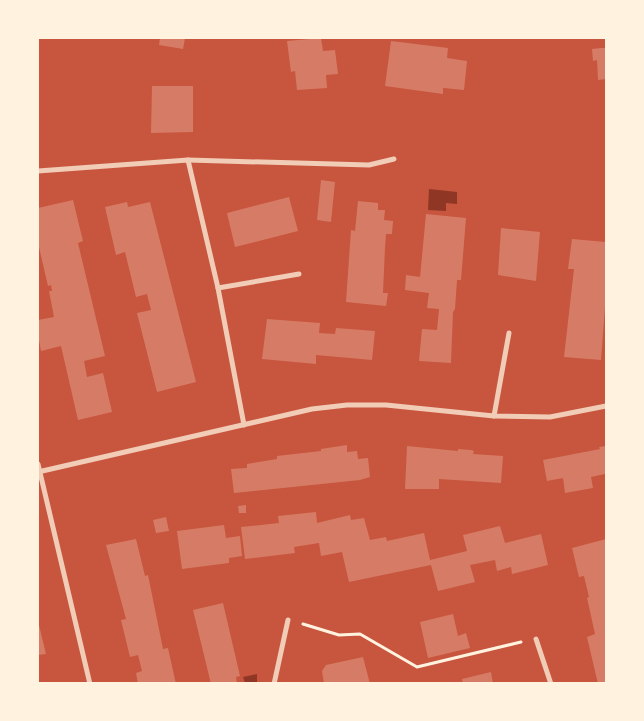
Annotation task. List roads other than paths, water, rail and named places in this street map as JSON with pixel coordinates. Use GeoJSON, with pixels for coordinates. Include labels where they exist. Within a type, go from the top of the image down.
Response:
{"type":"FeatureCollection","features":[{"type":"Feature","properties":{"kind":"street"},"geometry":{"type":"LineString","coordinates":[[38,171],[188,160],[369,165],[394,159]]}},
{"type":"Feature","properties":{"kind":"street"},"geometry":{"type":"LineString","coordinates":[[188,160],[218,288],[244,425]]}},
{"type":"Feature","properties":{"kind":"street"},"geometry":{"type":"LineString","coordinates":[[218,288],[299,274]]}},
{"type":"Feature","properties":{"kind":"street"},"geometry":{"type":"LineString","coordinates":[[494,416],[509,333]]}},
{"type":"Feature","properties":{"kind":"street"},"geometry":{"type":"LineString","coordinates":[[38,472],[312,409],[347,405],[386,405],[494,416],[550,417],[606,406]]}},
{"type":"Feature","properties":{"kind":"street"},"geometry":{"type":"LineString","coordinates":[[38,464],[38,472],[90,684]]}},
{"type":"Feature","properties":{"kind":"street"},"geometry":{"type":"LineString","coordinates":[[274,684],[288,620]]}},
{"type":"Feature","properties":{"kind":"street"},"geometry":{"type":"LineString","coordinates":[[536,639],[551,684]]}}]}
